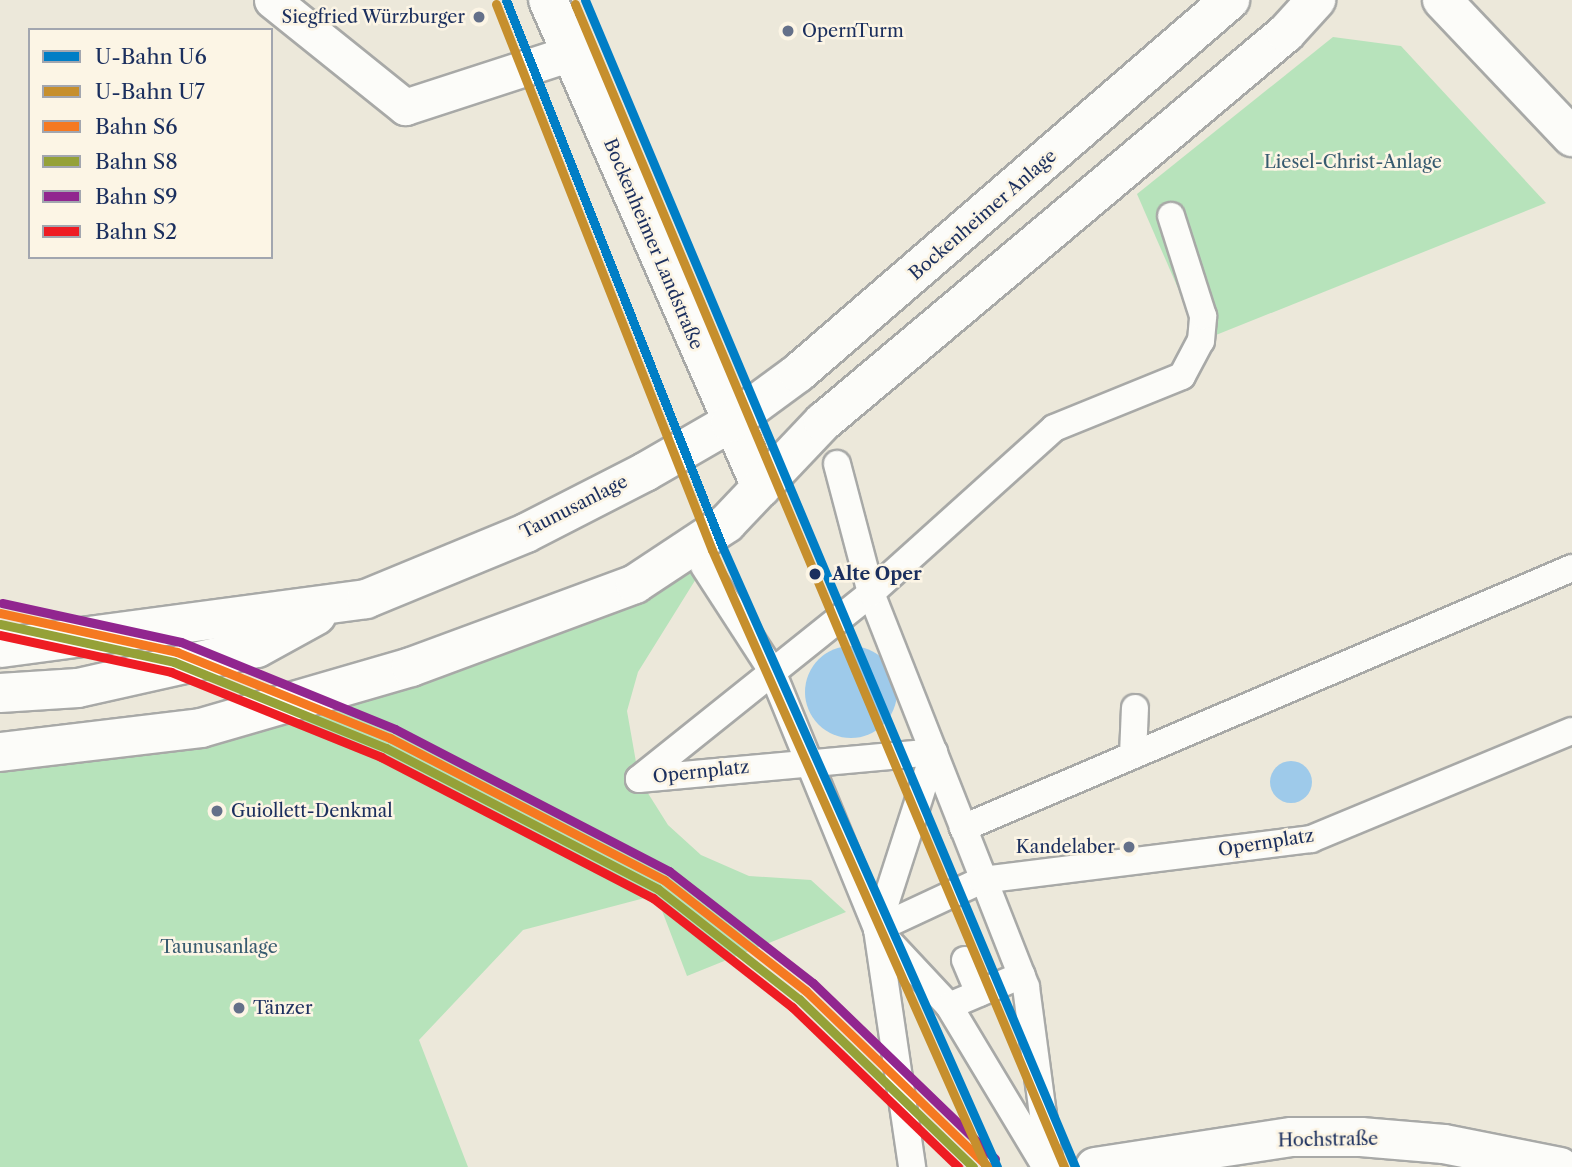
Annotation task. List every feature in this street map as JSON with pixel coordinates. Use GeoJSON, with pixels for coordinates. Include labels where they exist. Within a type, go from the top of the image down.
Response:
{"type":"FeatureCollection","features":[{"type":"Feature","properties":{"kind":"main road","name":"Bockenheimer Landstraße"},"geometry":{"type":"LineString","coordinates":[[548,0],[730,423],[761,487]]}},
{"type":"Feature","properties":{"kind":"main road","name":"Bockenheimer Anlage"},"geometry":{"type":"LineString","coordinates":[[730,423],[854,326],[1230,0]]}},
{"type":"Feature","properties":{"kind":"main road"},"geometry":{"type":"LineString","coordinates":[[0,751],[201,729],[560,617],[694,550],[761,487],[823,422],[1286,33],[1316,0]]}},
{"type":"Feature","properties":{"kind":"main road"},"geometry":{"type":"LineString","coordinates":[[1442,0],[1572,137]]}},
{"type":"Feature","properties":{"kind":"main road","name":"Taunusanlage"},"geometry":{"type":"LineString","coordinates":[[0,648],[328,609],[526,533],[730,423]]}},
{"type":"Feature","properties":{"kind":"main road"},"geometry":{"type":"LineString","coordinates":[[0,693],[78,688],[257,648],[328,609]]}},
{"type":"Feature","properties":{"kind":"main road","name":"Hochstraße"},"geometry":{"type":"LineString","coordinates":[[1095,1167],[1278,1139],[1347,1137],[1444,1144],[1560,1167]]}},
{"type":"Feature","properties":{"kind":"street"},"geometry":{"type":"LineString","coordinates":[[272,0],[405,107],[571,53]]}},
{"type":"Feature","properties":{"kind":"street","name":"Opernplatz"},"geometry":{"type":"LineString","coordinates":[[934,752],[808,761],[639,779],[771,669],[871,593],[1054,428],[1181,376],[1201,341],[1203,316],[1171,216]]}},
{"type":"Feature","properties":{"kind":"street"},"geometry":{"type":"LineString","coordinates":[[837,464],[871,593],[982,880],[1022,975],[1048,1167]]}},
{"type":"Feature","properties":{"kind":"street"},"geometry":{"type":"LineString","coordinates":[[704,566],[771,669],[877,929],[912,1167]]}},
{"type":"Feature","properties":{"kind":"street"},"geometry":{"type":"LineString","coordinates":[[962,828],[1572,568]]}},
{"type":"Feature","properties":{"kind":"street"},"geometry":{"type":"LineString","coordinates":[[1133,755],[1135,708]]}},
{"type":"Feature","properties":{"kind":"street","name":"Opernplatz"},"geometry":{"type":"LineString","coordinates":[[877,929],[982,880],[1311,839],[1572,730]]}},
{"type":"Feature","properties":{"kind":"street"},"geometry":{"type":"LineString","coordinates":[[877,929],[934,752]]}},
{"type":"Feature","properties":{"kind":"street"},"geometry":{"type":"LineString","coordinates":[[877,929],[949,1006],[1048,1167]]}},
{"type":"Feature","properties":{"kind":"street"},"geometry":{"type":"LineString","coordinates":[[966,961],[979,993]]}},
{"type":"Feature","properties":{"kind":"street"},"geometry":{"type":"LineString","coordinates":[[949,1006],[1022,975]]}},
{"type":"Feature","properties":{"kind":"green space","name":"Liesel-Christ-Anlage"},"geometry":{"type":"Polygon","coordinates":[[[1333,37],[1401,46],[1546,203],[1201,341],[1137,194],[1333,37]]]}},
{"type":"Feature","properties":{"kind":"green space","name":"Taunusanlage"},"geometry":{"type":"Polygon","coordinates":[[[704,566],[638,672],[627,711],[639,779],[668,825],[701,855],[749,876],[811,880],[846,912],[687,976],[656,895],[523,930],[419,1040],[468,1167],[0,1167],[0,752],[201,728],[704,566]]]}},
{"type":"Feature","properties":{"kind":"water"},"geometry":{"type":"Polygon","coordinates":[[[851,646],[869,649],[884,659],[894,674],[897,692],[894,710],[884,725],[869,735],[851,738],[833,735],[818,725],[808,710],[805,692],[808,674],[818,659],[833,649],[851,646]]]}},
{"type":"Feature","properties":{"kind":"water"},"geometry":{"type":"Polygon","coordinates":[[[1291,761],[1306,767],[1312,782],[1306,797],[1291,803],[1276,797],[1270,782],[1276,767],[1291,761]]]}},
{"type":"Feature","properties":{"kind":"metro line","name":"U6"},"geometry":{"type":"LineString","coordinates":[[506,0],[722,546],[997,1167]]}},
{"type":"Feature","properties":{"kind":"metro line","name":"U6"},"geometry":{"type":"LineString","coordinates":[[585,0],[1075,1167]]}},
{"type":"Feature","properties":{"kind":"metro line","name":"U7"},"geometry":{"type":"LineString","coordinates":[[496,4],[712,550],[986,1167]]}},
{"type":"Feature","properties":{"kind":"metro line","name":"U7"},"geometry":{"type":"LineString","coordinates":[[575,4],[1064,1167]]}},
{"type":"Feature","properties":{"kind":"rail line","name":"S9"},"geometry":{"type":"LineString","coordinates":[[2,603],[181,642],[395,729],[669,871],[813,983],[995,1159]]}},
{"type":"Feature","properties":{"kind":"rail line","name":"S6"},"geometry":{"type":"LineString","coordinates":[[0,613],[177,652],[390,738],[664,880],[806,991],[988,1167]]}},
{"type":"Feature","properties":{"kind":"rail line","name":"S8"},"geometry":{"type":"LineString","coordinates":[[0,624],[174,662],[386,748],[658,889],[799,999],[973,1167]]}},
{"type":"Feature","properties":{"kind":"rail line","name":"S2"},"geometry":{"type":"LineString","coordinates":[[0,635],[171,672],[381,757],[653,898],[792,1007],[958,1167]]}},
{"type":"Feature","properties":{"kind":"place","name":"Siegfried Würzburger"},"geometry":{"type":"Point","coordinates":[479,17]}},
{"type":"Feature","properties":{"kind":"place","name":"OpernTurm"},"geometry":{"type":"Point","coordinates":[788,31]}},
{"type":"Feature","properties":{"kind":"place","name":"Alte Oper"},"geometry":{"type":"Point","coordinates":[815,574]}},
{"type":"Feature","properties":{"kind":"place","name":"Guiollett-Denkmal"},"geometry":{"type":"Point","coordinates":[217,811]}},
{"type":"Feature","properties":{"kind":"place","name":"Kandelaber"},"geometry":{"type":"Point","coordinates":[1129,847]}},
{"type":"Feature","properties":{"kind":"place","name":"Tänzer"},"geometry":{"type":"Point","coordinates":[239,1008]}}]}
